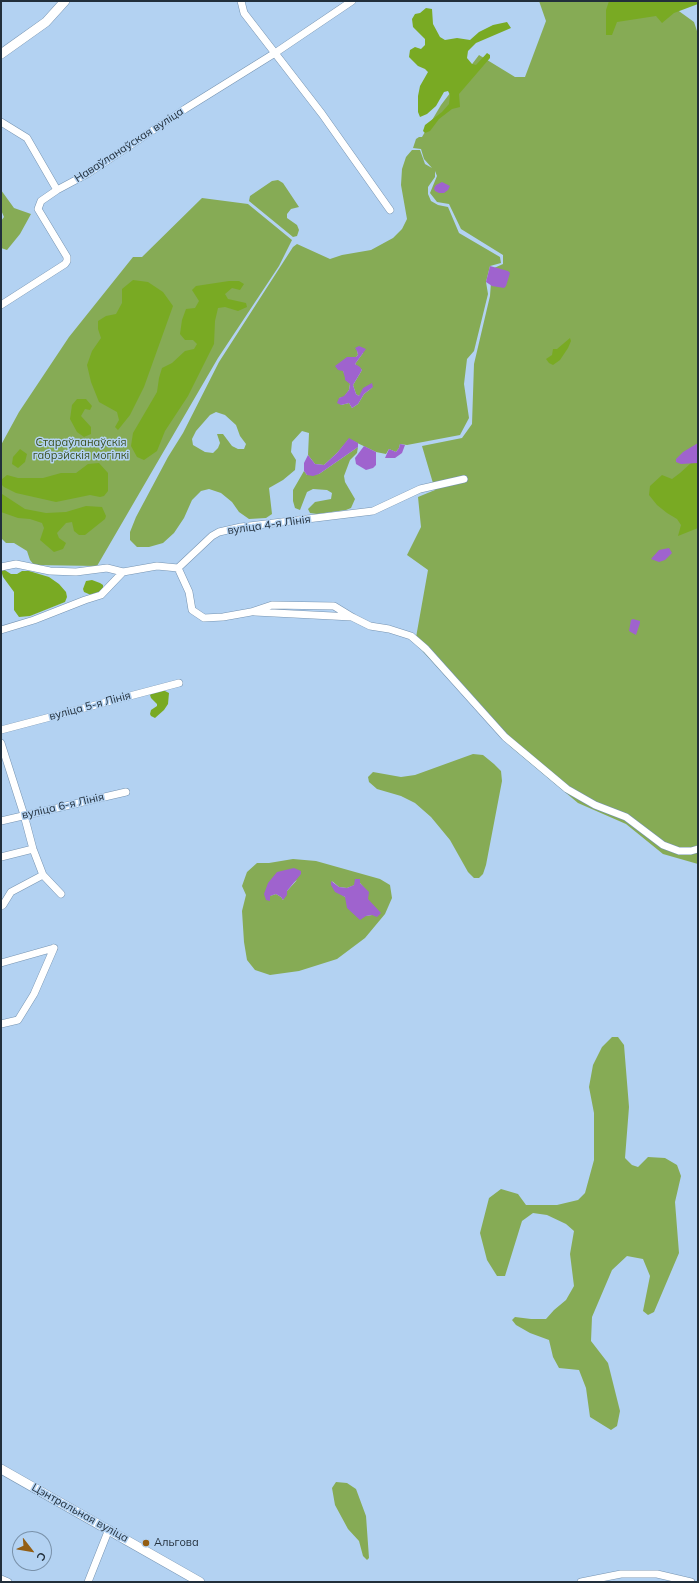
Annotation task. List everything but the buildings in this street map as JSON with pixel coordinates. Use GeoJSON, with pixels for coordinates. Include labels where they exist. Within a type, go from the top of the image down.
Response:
{"type":"FeatureCollection","features":[{"type":"Feature","properties":{"kind":"street"},"geometry":{"type":"LineString","coordinates":[[1,54],[46,22],[65,1]]}},
{"type":"Feature","properties":{"kind":"street"},"geometry":{"type":"LineString","coordinates":[[241,1],[244,13],[340,138],[390,210]]}},
{"type":"Feature","properties":{"kind":"street","name":"Наваўланаўская вуліца"},"geometry":{"type":"LineString","coordinates":[[1,305],[65,264],[67,260],[67,257],[38,209],[41,201],[57,190],[87,174],[185,109],[275,53],[352,1]]}},
{"type":"Feature","properties":{"kind":"street"},"geometry":{"type":"LineString","coordinates":[[1,122],[27,138],[57,190]]}},
{"type":"Feature","properties":{"kind":"street","name":"вуліца 4-я Лінія"},"geometry":{"type":"LineString","coordinates":[[178,568],[212,536],[220,532],[241,527],[373,511],[420,489],[464,479]]}},
{"type":"Feature","properties":{"kind":"street"},"geometry":{"type":"LineString","coordinates":[[1,567],[16,564],[50,571],[76,572],[107,568],[123,572],[157,566],[178,568],[189,592],[192,610],[204,618],[223,617],[251,612],[272,605],[334,606],[352,618],[370,626],[389,629],[411,636],[426,649],[505,737],[567,789],[595,805],[626,817],[663,845],[679,851],[692,851],[698,849]]}},
{"type":"Feature","properties":{"kind":"street"},"geometry":{"type":"LineString","coordinates":[[1,630],[34,620],[101,594],[123,572]]}},
{"type":"Feature","properties":{"kind":"street"},"geometry":{"type":"LineString","coordinates":[[251,612],[352,618]]}},
{"type":"Feature","properties":{"kind":"street","name":"вуліца 5-я Лінія"},"geometry":{"type":"LineString","coordinates":[[1,730],[178,683]]}},
{"type":"Feature","properties":{"kind":"street"},"geometry":{"type":"LineString","coordinates":[[1,743],[24,815],[33,849],[43,875],[61,894]]}},
{"type":"Feature","properties":{"kind":"street","name":"вуліца 6-я Лінія"},"geometry":{"type":"LineString","coordinates":[[1,821],[126,792]]}},
{"type":"Feature","properties":{"kind":"street"},"geometry":{"type":"LineString","coordinates":[[1,857],[33,849]]}},
{"type":"Feature","properties":{"kind":"street"},"geometry":{"type":"LineString","coordinates":[[1,906],[11,892],[43,875]]}},
{"type":"Feature","properties":{"kind":"street"},"geometry":{"type":"LineString","coordinates":[[1,963],[54,948],[34,994],[18,1020],[1,1024]]}},
{"type":"Feature","properties":{"kind":"street","name":"Цэнтральная вуліца"},"geometry":{"type":"LineString","coordinates":[[1,1469],[200,1582]]}},
{"type":"Feature","properties":{"kind":"street"},"geometry":{"type":"LineString","coordinates":[[88,1582],[109,1529]]}},
{"type":"Feature","properties":{"kind":"street"},"geometry":{"type":"LineString","coordinates":[[581,1582],[621,1574],[657,1574],[691,1582]]}},
{"type":"Feature","properties":{"kind":"street"},"geometry":{"type":"LineString","coordinates":[[1,1579],[8,1582]]}},
{"type":"Feature","properties":{"kind":"green space"},"geometry":{"type":"Polygon","coordinates":[[[539,1],[665,1],[694,22],[698,34],[698,864],[663,854],[626,824],[578,803],[511,747],[415,643],[428,570],[407,555],[421,527],[418,497],[435,490],[422,446],[462,438],[472,424],[474,364],[490,296],[492,269],[503,264],[503,255],[461,229],[449,204],[437,202],[430,193],[437,176],[435,171],[435,177],[428,187],[428,194],[431,201],[438,205],[448,207],[459,233],[500,257],[501,263],[490,266],[486,282],[488,294],[474,351],[467,359],[464,384],[469,418],[460,435],[407,445],[400,444],[396,452],[389,449],[386,454],[376,452],[349,439],[324,465],[315,464],[308,455],[309,433],[302,431],[292,442],[291,452],[296,460],[295,470],[283,480],[269,488],[272,514],[266,518],[249,519],[239,512],[232,502],[221,493],[209,489],[201,491],[192,500],[184,518],[174,533],[163,543],[149,547],[137,547],[130,540],[130,532],[136,517],[168,457],[183,433],[219,362],[293,247],[297,244],[330,259],[342,255],[371,250],[393,238],[402,229],[407,219],[401,185],[402,169],[406,157],[412,150],[420,150],[425,164],[432,168],[424,159],[421,149],[413,148],[416,139],[422,137],[441,105],[479,55],[515,77],[525,77],[546,21],[539,1]],[[357,350],[358,355],[343,371],[350,384],[349,390],[344,397],[339,398],[341,405],[349,403],[352,408],[358,404],[364,394],[373,387],[359,396],[356,394],[353,385],[362,370],[355,364],[363,353],[357,350]],[[216,412],[210,415],[196,431],[192,439],[193,445],[205,452],[213,453],[218,448],[220,443],[217,434],[223,434],[232,446],[238,449],[244,449],[246,444],[240,436],[236,425],[225,415],[216,412]]]}},
{"type":"Feature","properties":{"kind":"green space"},"geometry":{"type":"Polygon","coordinates":[[[609,1],[698,1],[698,4],[674,13],[662,23],[656,16],[617,22],[612,35],[606,35],[606,10],[609,1]]]}},
{"type":"Feature","properties":{"kind":"green space"},"geometry":{"type":"Polygon","coordinates":[[[426,8],[432,9],[433,24],[440,37],[445,40],[457,38],[470,40],[479,32],[493,25],[507,22],[511,28],[476,43],[468,51],[467,58],[472,64],[476,65],[487,53],[490,55],[490,58],[459,94],[460,107],[452,109],[439,119],[430,131],[425,133],[423,131],[425,125],[442,112],[449,104],[450,95],[448,91],[444,92],[436,106],[427,114],[420,117],[418,112],[418,96],[420,86],[428,72],[418,66],[409,57],[410,50],[415,47],[421,49],[425,45],[425,39],[413,27],[412,19],[415,14],[420,13],[426,8]]]}},
{"type":"Feature","properties":{"kind":"green space"},"geometry":{"type":"Polygon","coordinates":[[[278,180],[283,183],[299,207],[291,209],[287,214],[287,218],[297,225],[299,230],[297,236],[293,237],[249,201],[250,196],[272,181],[278,180]]]}},
{"type":"Feature","properties":{"kind":"green space"},"geometry":{"type":"Polygon","coordinates":[[[1,190],[14,208],[31,214],[20,234],[7,250],[1,248],[1,221],[4,217],[1,210],[1,190]]]}},
{"type":"Feature","properties":{"kind":"green space","name":"Стараўланаўскія габрэйскія могілкі"},"geometry":{"type":"Polygon","coordinates":[[[202,198],[248,204],[292,240],[279,266],[218,358],[97,566],[34,565],[30,560],[27,551],[14,543],[6,543],[2,539],[1,445],[19,412],[69,337],[133,257],[142,257],[202,198]]]}},
{"type":"Feature","properties":{"kind":"green space"},"geometry":{"type":"Polygon","coordinates":[[[133,280],[148,282],[163,292],[173,306],[144,387],[130,415],[118,430],[115,427],[119,420],[117,412],[99,402],[91,382],[87,365],[92,351],[101,338],[98,329],[98,321],[106,316],[116,314],[122,303],[122,289],[133,280]]]}},
{"type":"Feature","properties":{"kind":"green space"},"geometry":{"type":"Polygon","coordinates":[[[239,281],[244,284],[240,290],[232,288],[225,294],[228,299],[246,303],[247,307],[238,311],[225,307],[218,308],[215,321],[214,344],[188,396],[165,431],[157,451],[144,460],[137,457],[131,446],[133,433],[157,392],[162,368],[172,363],[185,351],[194,349],[197,344],[193,340],[185,340],[180,334],[182,320],[186,309],[195,308],[199,301],[192,290],[196,286],[239,281]]]}},
{"type":"Feature","properties":{"kind":"green space"},"geometry":{"type":"Polygon","coordinates":[[[570,338],[571,341],[568,348],[560,360],[553,365],[549,363],[546,359],[552,355],[553,349],[557,349],[570,338]]]}},
{"type":"Feature","properties":{"kind":"green space"},"geometry":{"type":"Polygon","coordinates":[[[77,399],[86,399],[92,406],[90,410],[85,409],[81,416],[91,427],[91,434],[84,437],[77,432],[70,419],[72,405],[77,399]]]}},
{"type":"Feature","properties":{"kind":"green space"},"geometry":{"type":"Polygon","coordinates":[[[358,447],[357,453],[350,460],[344,476],[345,482],[355,499],[351,508],[317,514],[310,513],[308,509],[315,502],[331,499],[332,493],[327,490],[313,489],[307,492],[300,510],[295,508],[293,501],[293,490],[304,471],[307,475],[319,474],[358,447]]]}},
{"type":"Feature","properties":{"kind":"green space"},"geometry":{"type":"Polygon","coordinates":[[[20,449],[27,454],[25,462],[18,468],[12,464],[13,457],[20,449]]]}},
{"type":"Feature","properties":{"kind":"green space"},"geometry":{"type":"Polygon","coordinates":[[[99,463],[108,473],[108,491],[104,496],[100,497],[90,495],[56,502],[16,493],[1,484],[1,480],[7,475],[18,478],[43,478],[61,473],[76,473],[88,464],[99,463]]]}},
{"type":"Feature","properties":{"kind":"green space"},"geometry":{"type":"Polygon","coordinates":[[[691,463],[698,463],[698,528],[678,536],[681,525],[677,519],[657,505],[649,495],[650,486],[662,475],[672,479],[691,463]]]}},
{"type":"Feature","properties":{"kind":"green space"},"geometry":{"type":"Polygon","coordinates":[[[2,494],[25,509],[46,513],[66,512],[86,506],[102,507],[106,516],[105,519],[85,535],[79,535],[74,531],[72,522],[66,523],[57,533],[59,538],[66,543],[63,549],[54,552],[40,540],[44,528],[42,523],[30,519],[18,518],[1,512],[2,494]]]}},
{"type":"Feature","properties":{"kind":"green space"},"geometry":{"type":"Polygon","coordinates":[[[3,569],[11,574],[29,571],[49,577],[59,584],[66,592],[67,597],[65,602],[30,616],[19,617],[14,610],[14,592],[3,577],[1,570],[3,569]]]}},
{"type":"Feature","properties":{"kind":"green space"},"geometry":{"type":"Polygon","coordinates":[[[92,580],[103,585],[100,593],[91,595],[84,592],[83,589],[86,581],[92,580]]]}},
{"type":"Feature","properties":{"kind":"green space"},"geometry":{"type":"Polygon","coordinates":[[[163,690],[169,693],[168,704],[155,718],[150,714],[151,710],[157,706],[157,704],[150,695],[152,692],[163,690]]]}},
{"type":"Feature","properties":{"kind":"green space"},"geometry":{"type":"Polygon","coordinates":[[[473,754],[483,755],[494,764],[501,771],[502,781],[486,865],[483,874],[479,878],[474,878],[468,872],[450,840],[431,817],[415,803],[401,796],[377,789],[369,782],[368,777],[373,772],[401,777],[415,775],[473,754]]]}},
{"type":"Feature","properties":{"kind":"green space"},"geometry":{"type":"Polygon","coordinates":[[[293,859],[316,861],[380,879],[390,885],[392,898],[385,914],[365,938],[337,959],[299,971],[270,975],[255,970],[247,960],[242,911],[246,895],[242,886],[247,872],[257,863],[269,863],[293,859]],[[297,880],[270,896],[276,894],[283,900],[287,891],[297,880]],[[332,881],[338,892],[366,916],[372,915],[365,889],[360,883],[347,888],[339,887],[332,881]]]}},
{"type":"Feature","properties":{"kind":"green space"},"geometry":{"type":"Polygon","coordinates":[[[612,1037],[618,1037],[624,1045],[629,1107],[625,1158],[632,1165],[638,1167],[648,1157],[665,1158],[677,1165],[681,1176],[675,1202],[679,1253],[654,1312],[648,1315],[643,1311],[650,1276],[643,1259],[627,1256],[612,1270],[592,1317],[591,1341],[608,1363],[620,1411],[617,1426],[611,1430],[590,1417],[586,1388],[579,1370],[559,1368],[553,1357],[549,1340],[530,1333],[516,1325],[512,1320],[515,1317],[546,1319],[566,1300],[574,1286],[570,1254],[574,1231],[566,1224],[547,1215],[533,1213],[522,1221],[505,1276],[497,1276],[487,1260],[480,1233],[489,1198],[501,1189],[518,1194],[526,1205],[557,1205],[578,1200],[585,1193],[594,1160],[594,1113],[589,1087],[593,1065],[602,1047],[612,1037]]]}},
{"type":"Feature","properties":{"kind":"green space"},"geometry":{"type":"Polygon","coordinates":[[[336,1482],[347,1483],[356,1489],[366,1516],[369,1558],[367,1560],[363,1556],[359,1541],[348,1529],[335,1505],[332,1488],[336,1482]]]}},
{"type":"Feature","properties":{"kind":"shaded area"},"geometry":{"type":"Polygon","coordinates":[[[442,182],[450,186],[448,190],[444,193],[435,191],[434,188],[436,185],[442,182]]]}},
{"type":"Feature","properties":{"kind":"shaded area"},"geometry":{"type":"Polygon","coordinates":[[[490,266],[508,271],[510,273],[504,288],[492,286],[486,282],[490,266]]]}},
{"type":"Feature","properties":{"kind":"shaded area"},"geometry":{"type":"Polygon","coordinates":[[[359,346],[366,349],[355,364],[362,370],[353,385],[356,394],[359,396],[363,388],[372,383],[373,387],[364,394],[358,404],[352,408],[349,403],[341,405],[337,403],[339,398],[344,396],[349,390],[350,384],[345,380],[343,371],[338,370],[335,366],[347,357],[356,357],[358,355],[355,348],[359,346]]]}},
{"type":"Feature","properties":{"kind":"shaded area"},"geometry":{"type":"Polygon","coordinates":[[[349,438],[358,443],[358,447],[319,474],[313,476],[307,475],[304,471],[304,463],[308,455],[315,464],[324,465],[337,453],[349,438]]]}},
{"type":"Feature","properties":{"kind":"shaded area"},"geometry":{"type":"Polygon","coordinates":[[[698,443],[698,463],[681,464],[676,462],[676,459],[683,452],[698,443]]]}},
{"type":"Feature","properties":{"kind":"shaded area"},"geometry":{"type":"Polygon","coordinates":[[[400,444],[405,445],[402,453],[395,458],[385,458],[389,449],[396,452],[400,444]]]}},
{"type":"Feature","properties":{"kind":"shaded area"},"geometry":{"type":"Polygon","coordinates":[[[364,446],[376,452],[376,465],[373,468],[366,470],[356,464],[355,458],[364,446]]]}},
{"type":"Feature","properties":{"kind":"shaded area"},"geometry":{"type":"Polygon","coordinates":[[[669,548],[672,553],[665,560],[659,562],[651,559],[659,550],[669,548]]]}},
{"type":"Feature","properties":{"kind":"shaded area"},"geometry":{"type":"Polygon","coordinates":[[[633,619],[640,621],[636,635],[629,631],[631,620],[633,619]]]}},
{"type":"Feature","properties":{"kind":"shaded area"},"geometry":{"type":"Polygon","coordinates":[[[294,868],[301,871],[301,874],[287,891],[287,895],[283,900],[276,894],[270,896],[270,901],[266,900],[264,894],[268,883],[277,872],[294,868]]]}},
{"type":"Feature","properties":{"kind":"shaded area"},"geometry":{"type":"Polygon","coordinates":[[[355,879],[360,879],[360,883],[369,892],[368,899],[381,913],[377,917],[372,915],[366,916],[360,920],[347,908],[345,897],[335,892],[331,885],[331,881],[339,887],[347,888],[354,885],[355,879]]]}},
{"type":"Feature","properties":{"kind":"place","name":"Альгова"},"geometry":{"type":"Point","coordinates":[146,1543]}}]}
